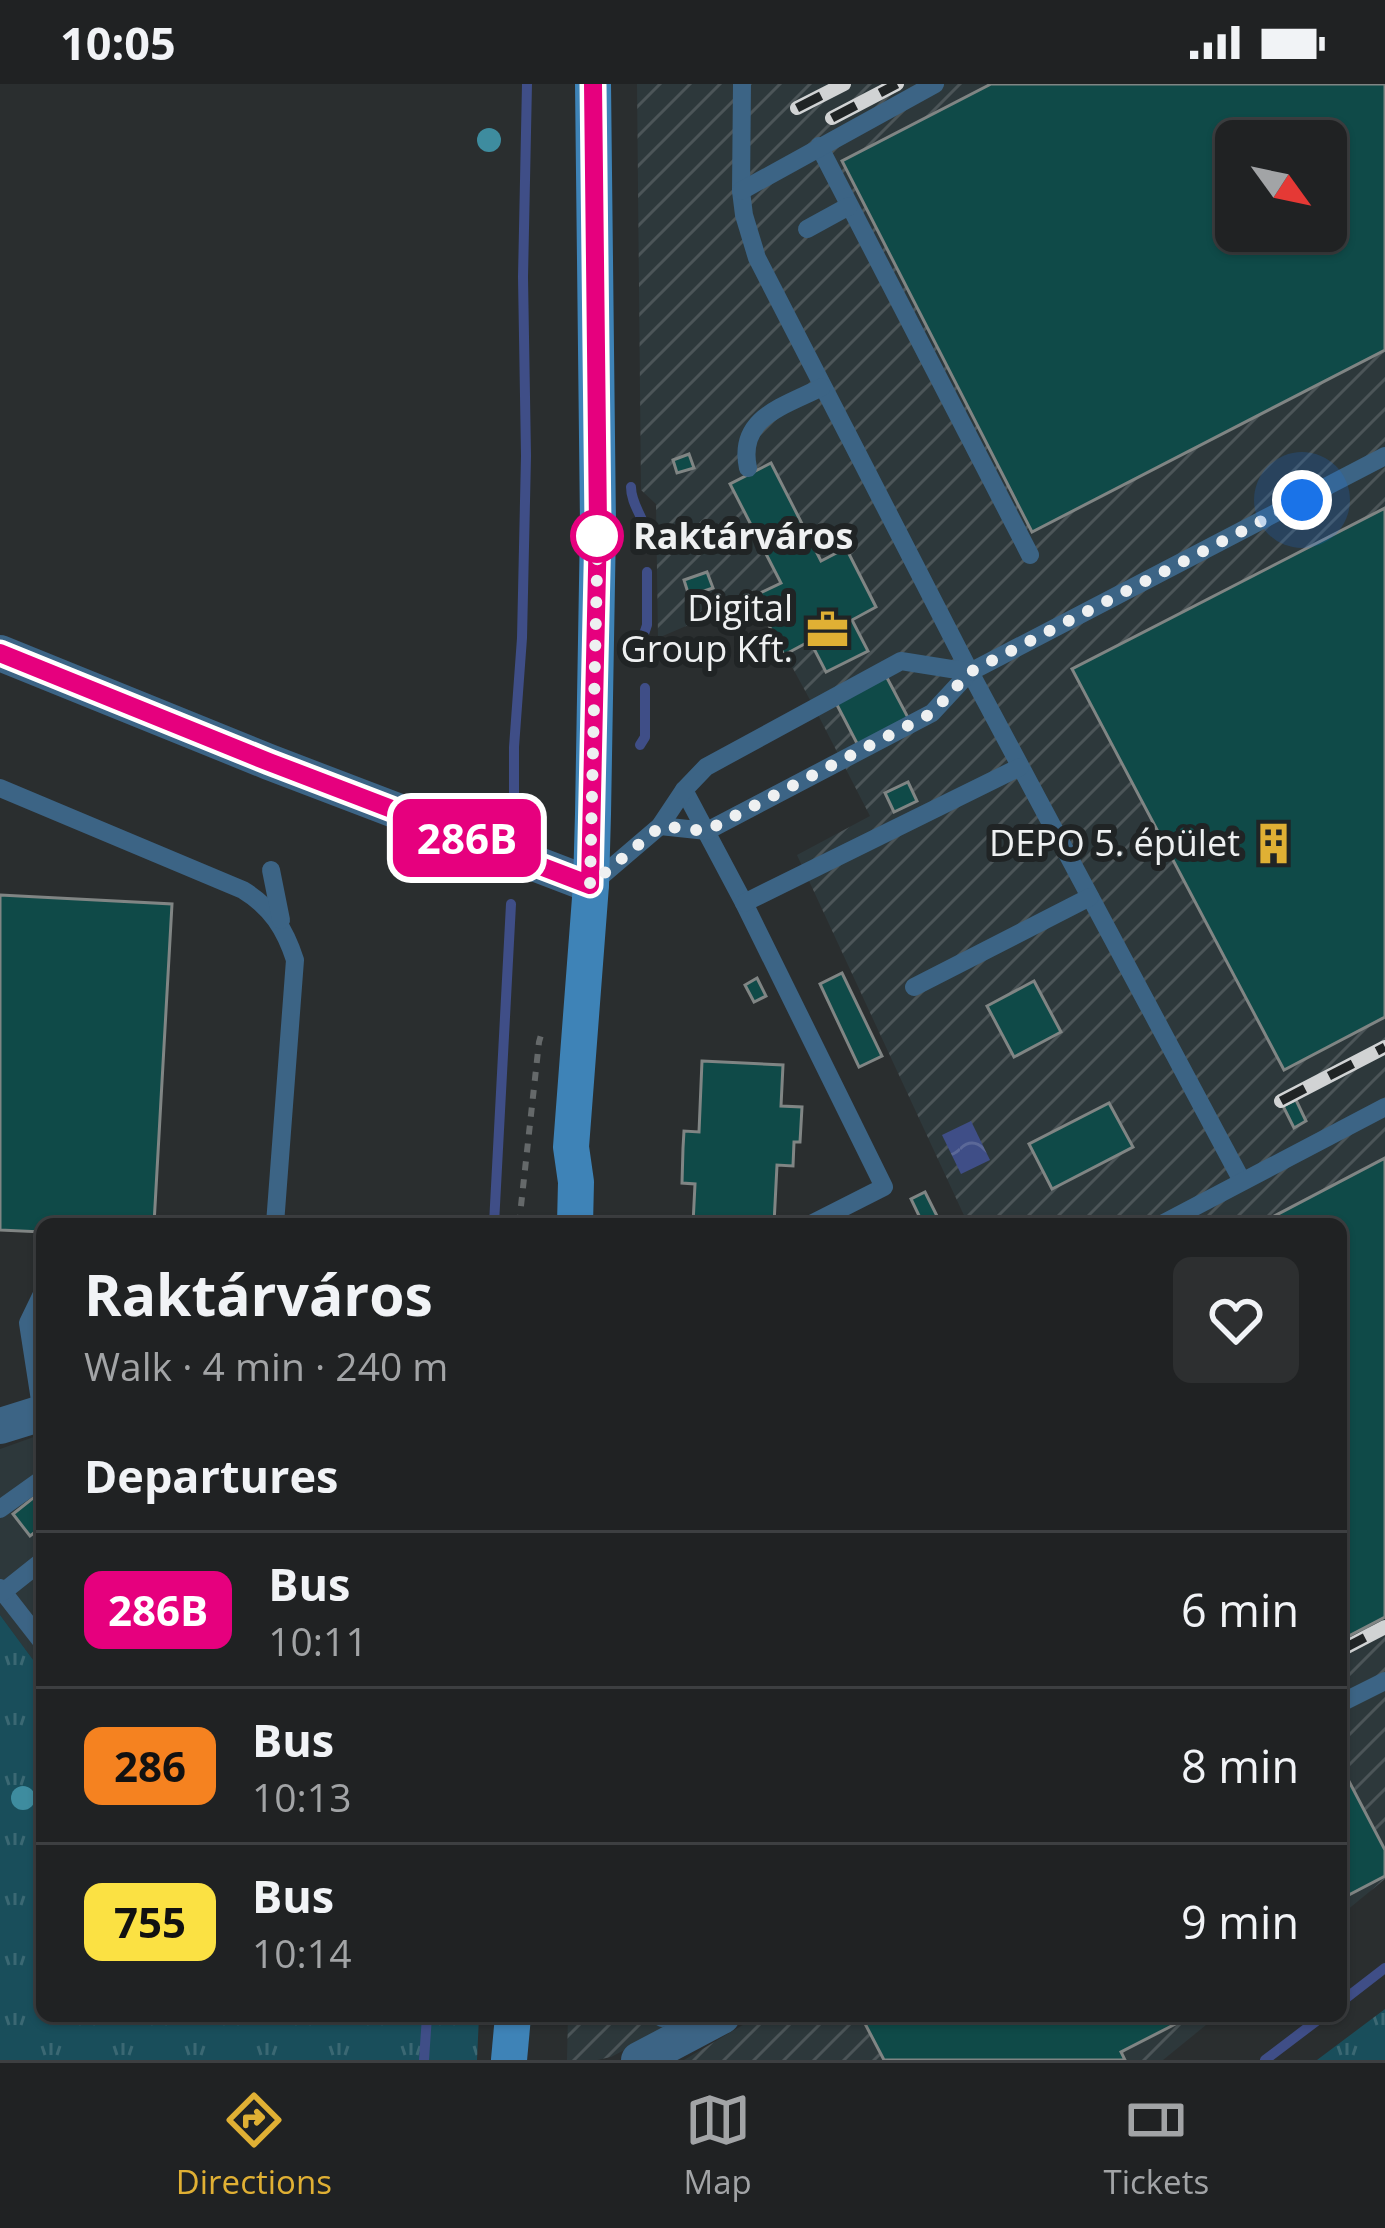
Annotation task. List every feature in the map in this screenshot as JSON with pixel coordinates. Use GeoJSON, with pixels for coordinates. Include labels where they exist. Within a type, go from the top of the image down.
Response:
{"type":"FeatureCollection","features":[{"type":"Feature","properties":{"kind":"street"},"geometry":{"type":"LineString","coordinates":[[574,1218],[571,1147],[590,885],[598,526],[593,84]]}},
{"type":"Feature","properties":{"kind":"street"},"geometry":{"type":"LineString","coordinates":[[0,652],[590,885]]}},
{"type":"Feature","properties":{"kind":"street"},"geometry":{"type":"LineString","coordinates":[[556,1218],[571,1147]]}},
{"type":"Feature","properties":{"kind":"street"},"geometry":{"type":"LineString","coordinates":[[0,1426],[36,1415]]}},
{"type":"Feature","properties":{"kind":"street"},"geometry":{"type":"LineString","coordinates":[[509,2060],[512,2022]]}},
{"type":"Feature","properties":{"kind":"street"},"geometry":{"type":"LineString","coordinates":[[639,2060],[711,2022]]}},
{"type":"Feature","properties":{"kind":"lane"},"geometry":{"type":"LineString","coordinates":[[742,84],[740,191],[757,257],[970,672],[1242,1181]]}},
{"type":"Feature","properties":{"kind":"lane"},"geometry":{"type":"LineString","coordinates":[[740,191],[935,84]]}},
{"type":"Feature","properties":{"kind":"lane"},"geometry":{"type":"LineString","coordinates":[[819,146],[1030,555]]}},
{"type":"Feature","properties":{"kind":"lane"},"geometry":{"type":"LineString","coordinates":[[807,229],[849,206]]}},
{"type":"Feature","properties":{"kind":"lane"},"geometry":{"type":"LineString","coordinates":[[748,468],[746,442],[758,423],[822,387]]}},
{"type":"Feature","properties":{"kind":"lane"},"geometry":{"type":"LineString","coordinates":[[661,826],[706,831],[932,713],[970,672],[1385,456]]}},
{"type":"Feature","properties":{"kind":"lane"},"geometry":{"type":"LineString","coordinates":[[590,885],[661,826],[706,767],[901,662],[970,672]]}},
{"type":"Feature","properties":{"kind":"lane"},"geometry":{"type":"LineString","coordinates":[[744,902],[1020,767]]}},
{"type":"Feature","properties":{"kind":"lane"},"geometry":{"type":"LineString","coordinates":[[0,788],[243,890],[281,925]]}},
{"type":"Feature","properties":{"kind":"lane"},"geometry":{"type":"LineString","coordinates":[[684,790],[884,1187],[823,1218]]}},
{"type":"Feature","properties":{"kind":"lane"},"geometry":{"type":"LineString","coordinates":[[271,870],[281,925],[295,960],[275,1218]]}},
{"type":"Feature","properties":{"kind":"lane"},"geometry":{"type":"LineString","coordinates":[[914,987],[1090,897]]}},
{"type":"Feature","properties":{"kind":"lane"},"geometry":{"type":"LineString","coordinates":[[1173,1218],[1385,1107]]}},
{"type":"Feature","properties":{"kind":"lane"},"geometry":{"type":"LineString","coordinates":[[36,1306],[28,1323],[36,1374]]}},
{"type":"Feature","properties":{"kind":"lane"},"geometry":{"type":"LineString","coordinates":[[0,1509],[36,1483]]}},
{"type":"Feature","properties":{"kind":"lane"},"geometry":{"type":"LineString","coordinates":[[36,1565],[1,1590],[36,1634]]}},
{"type":"Feature","properties":{"kind":"lane"},"geometry":{"type":"LineString","coordinates":[[1347,1700],[1385,1681]]}},
{"type":"Feature","properties":{"kind":"shaded area"},"geometry":{"type":"Polygon","coordinates":[[[637,84],[1385,84],[1385,1879],[1347,1910],[1347,1218],[965,1218],[797,855],[870,816],[815,709],[754,597],[658,638],[656,504],[641,490],[637,84]]]}},
{"type":"Feature","properties":{"kind":"shaded area"},"geometry":{"type":"Polygon","coordinates":[[[36,1436],[36,1664],[0,1615],[0,1449],[36,1436]]]}},
{"type":"Feature","properties":{"kind":"shaded area"},"geometry":{"type":"Polygon","coordinates":[[[568,2022],[678,2022],[611,2057],[567,2060],[568,2022]]]}},
{"type":"Feature","properties":{"kind":"shaded area"},"geometry":{"type":"Polygon","coordinates":[[[748,2022],[1210,2022],[1163,2060],[684,2060],[748,2022]]]}},
{"type":"Feature","properties":{"kind":"green space"},"geometry":{"type":"Polygon","coordinates":[[[0,1615],[36,1664],[36,2022],[479,2022],[477,2060],[0,2060],[0,1615]]]}},
{"type":"Feature","properties":{"kind":"green space"},"geometry":{"type":"Polygon","coordinates":[[[1385,2009],[1385,2060],[1317,2060],[1385,2009]]]}},
{"type":"Feature","properties":{"kind":"water"},"geometry":{"type":"Polygon","coordinates":[[[971,1121],[990,1160],[961,1174],[942,1135],[971,1121]]]}},
{"type":"Feature","properties":{"kind":"building"},"geometry":{"type":"Polygon","coordinates":[[[991,84],[1385,84],[1385,350],[1032,532],[842,161],[991,84]]]}},
{"type":"Feature","properties":{"kind":"building"},"geometry":{"type":"Polygon","coordinates":[[[689,454],[694,468],[677,473],[673,460],[689,454]]]}},
{"type":"Feature","properties":{"kind":"building"},"geometry":{"type":"Polygon","coordinates":[[[771,463],[821,561],[846,548],[876,607],[852,620],[868,651],[826,672],[810,641],[784,655],[754,596],[781,583],[730,484],[771,463]]]}},
{"type":"Feature","properties":{"kind":"building","name":"DEPO 5. épület"},"geometry":{"type":"Polygon","coordinates":[[[1385,508],[1385,1017],[1284,1070],[1072,669],[1385,508]]]}},
{"type":"Feature","properties":{"kind":"building"},"geometry":{"type":"Polygon","coordinates":[[[707,572],[713,588],[689,596],[684,580],[707,572]]]}},
{"type":"Feature","properties":{"kind":"building"},"geometry":{"type":"Polygon","coordinates":[[[885,674],[913,727],[862,753],[835,701],[885,674]]]}},
{"type":"Feature","properties":{"kind":"building"},"geometry":{"type":"Polygon","coordinates":[[[908,782],[917,801],[894,812],[885,793],[908,782]]]}},
{"type":"Feature","properties":{"kind":"building"},"geometry":{"type":"Polygon","coordinates":[[[0,895],[172,904],[154,1218],[36,1218],[36,1232],[0,1230],[0,895]]]}},
{"type":"Feature","properties":{"kind":"building"},"geometry":{"type":"Polygon","coordinates":[[[842,973],[882,1056],[859,1067],[820,984],[842,973]]]}},
{"type":"Feature","properties":{"kind":"building"},"geometry":{"type":"Polygon","coordinates":[[[757,978],[766,996],[754,1002],[745,985],[757,978]]]}},
{"type":"Feature","properties":{"kind":"building"},"geometry":{"type":"Polygon","coordinates":[[[1034,981],[1061,1032],[1014,1057],[987,1006],[1034,981]]]}},
{"type":"Feature","properties":{"kind":"building"},"geometry":{"type":"Polygon","coordinates":[[[702,1061],[783,1065],[781,1106],[802,1107],[793,1166],[777,1165],[774,1218],[693,1218],[695,1184],[682,1183],[684,1131],[699,1132],[702,1061]]]}},
{"type":"Feature","properties":{"kind":"building"},"geometry":{"type":"Polygon","coordinates":[[[1296,1100],[1306,1121],[1294,1128],[1283,1106],[1296,1100]]]}},
{"type":"Feature","properties":{"kind":"building"},"geometry":{"type":"Polygon","coordinates":[[[1109,1103],[1133,1147],[1052,1189],[1029,1144],[1109,1103]]]}},
{"type":"Feature","properties":{"kind":"building"},"geometry":{"type":"Polygon","coordinates":[[[1385,1158],[1385,1617],[1347,1637],[1347,1218],[1270,1218],[1385,1158]]]}},
{"type":"Feature","properties":{"kind":"building"},"geometry":{"type":"Polygon","coordinates":[[[925,1192],[938,1218],[920,1218],[911,1199],[925,1192]]]}},
{"type":"Feature","properties":{"kind":"building"},"geometry":{"type":"Polygon","coordinates":[[[36,1496],[36,1532],[30,1536],[13,1514],[36,1496]]]}},
{"type":"Feature","properties":{"kind":"building"},"geometry":{"type":"Polygon","coordinates":[[[1347,1777],[1385,1850],[1385,1876],[1347,1896],[1347,1777]]]}},
{"type":"Feature","properties":{"kind":"building"},"geometry":{"type":"Polygon","coordinates":[[[864,2022],[1179,2022],[1121,2052],[1125,2060],[884,2060],[864,2022]]]}},
{"type":"Feature","properties":{"kind":"waterway"},"geometry":{"type":"LineString","coordinates":[[514,807],[526,456],[527,84]]}},
{"type":"Feature","properties":{"kind":"waterway"},"geometry":{"type":"LineString","coordinates":[[631,487],[647,542]]}},
{"type":"Feature","properties":{"kind":"waterway"},"geometry":{"type":"LineString","coordinates":[[643,637],[647,572]]}},
{"type":"Feature","properties":{"kind":"waterway"},"geometry":{"type":"LineString","coordinates":[[640,745],[645,737],[645,688]]}},
{"type":"Feature","properties":{"kind":"waterway"},"geometry":{"type":"LineString","coordinates":[[494,1218],[511,904]]}},
{"type":"Feature","properties":{"kind":"waterway"},"geometry":{"type":"LineString","coordinates":[[1347,1997],[1385,1968]]}},
{"type":"Feature","properties":{"kind":"waterway"},"geometry":{"type":"LineString","coordinates":[[424,2060],[427,2022]]}},
{"type":"Feature","properties":{"kind":"waterway"},"geometry":{"type":"LineString","coordinates":[[1265,2060],[1315,2022]]}},
{"type":"Feature","properties":{"kind":"railway"},"geometry":{"type":"LineString","coordinates":[[797,108],[844,84]]}},
{"type":"Feature","properties":{"kind":"railway"},"geometry":{"type":"LineString","coordinates":[[832,118],[897,84]]}},
{"type":"Feature","properties":{"kind":"railway"},"geometry":{"type":"LineString","coordinates":[[1281,1101],[1385,1047]]}},
{"type":"Feature","properties":{"kind":"railway"},"geometry":{"type":"LineString","coordinates":[[1347,1647],[1385,1627]]}},
{"type":"Feature","properties":{"kind":"bus line","name":"286B"},"geometry":{"type":"LineString","coordinates":[[0,653],[590,885],[598,526],[593,84]]}},
{"type":"Feature","properties":{"kind":"place","name":"Raktárváros"},"geometry":{"type":"Point","coordinates":[597,536]}},
{"type":"Feature","properties":{"kind":"place","name":"Digital Group Kft."},"geometry":{"type":"Point","coordinates":[827,629]}},
{"type":"Feature","properties":{"kind":"place","name":"DEPO 5. épület"},"geometry":{"type":"Point","coordinates":[1274,843]}},
{"type":"Feature","properties":{"kind":"route"},"geometry":{"type":"LineString","coordinates":[[597,536],[598,526],[590,885],[661,826],[706,831],[932,713],[970,672],[1302,500]]}}]}
